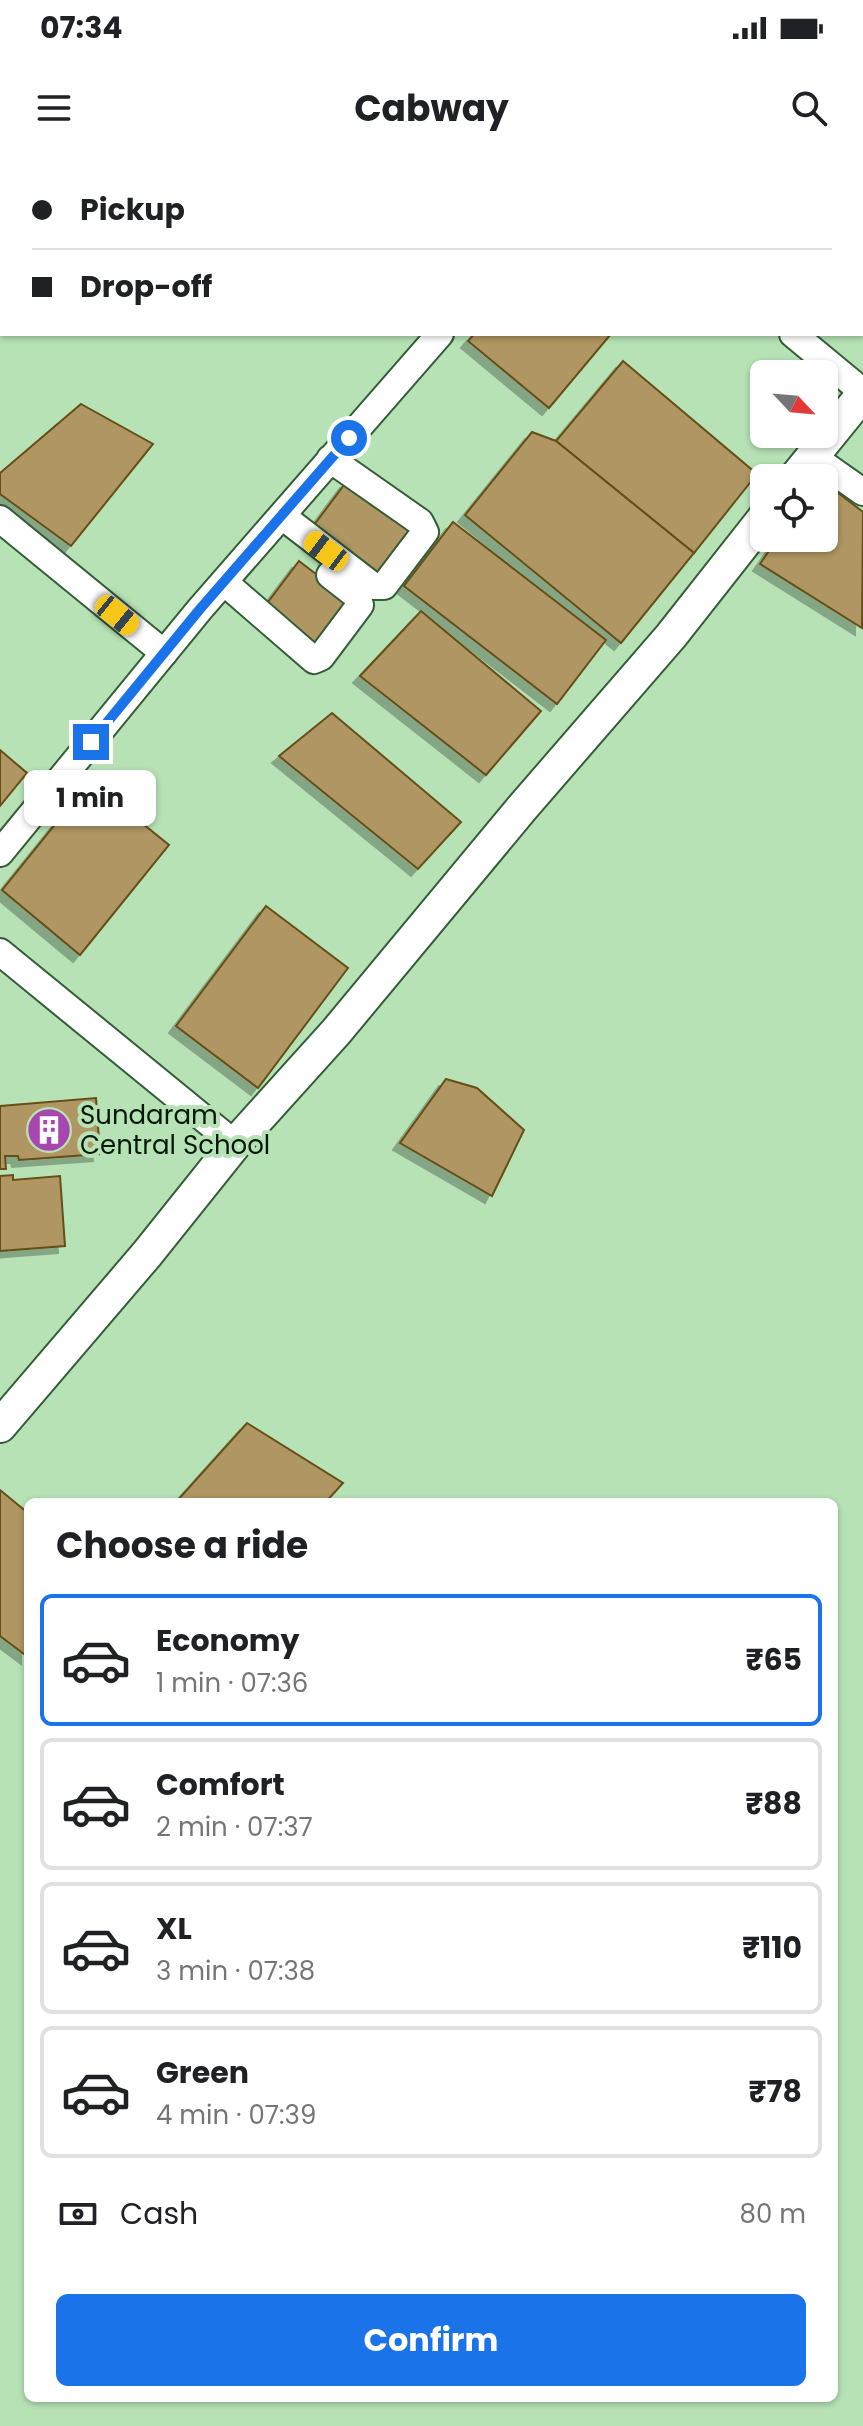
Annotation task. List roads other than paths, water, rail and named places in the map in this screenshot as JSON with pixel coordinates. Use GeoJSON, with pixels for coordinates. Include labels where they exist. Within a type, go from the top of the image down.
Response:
{"type":"FeatureCollection","features":[{"type":"Feature","properties":{"kind":"street"},"geometry":{"type":"LineString","coordinates":[[0,853],[224,582],[438,336]]}},
{"type":"Feature","properties":{"kind":"street"},"geometry":{"type":"LineString","coordinates":[[795,336],[863,393],[806,464]]}},
{"type":"Feature","properties":{"kind":"street"},"geometry":{"type":"LineString","coordinates":[[276,523],[373,586],[384,586],[425,532],[420,522],[330,459]]}},
{"type":"Feature","properties":{"kind":"street"},"geometry":{"type":"LineString","coordinates":[[838,481],[863,492]]}},
{"type":"Feature","properties":{"kind":"street"},"geometry":{"type":"LineString","coordinates":[[0,519],[164,653]]}},
{"type":"Feature","properties":{"kind":"street"},"geometry":{"type":"LineString","coordinates":[[224,582],[314,660],[321,657],[360,605],[357,596],[276,523]]}},
{"type":"Feature","properties":{"kind":"street"},"geometry":{"type":"LineString","coordinates":[[0,1426],[147,1254],[235,1144],[336,1032],[522,808],[662,648],[750,536]]}},
{"type":"Feature","properties":{"kind":"street"},"geometry":{"type":"LineString","coordinates":[[0,952],[235,1144]]}},
{"type":"Feature","properties":{"kind":"place","name":"Sundaram Central School"},"geometry":{"type":"Point","coordinates":[49,1130]}}]}
